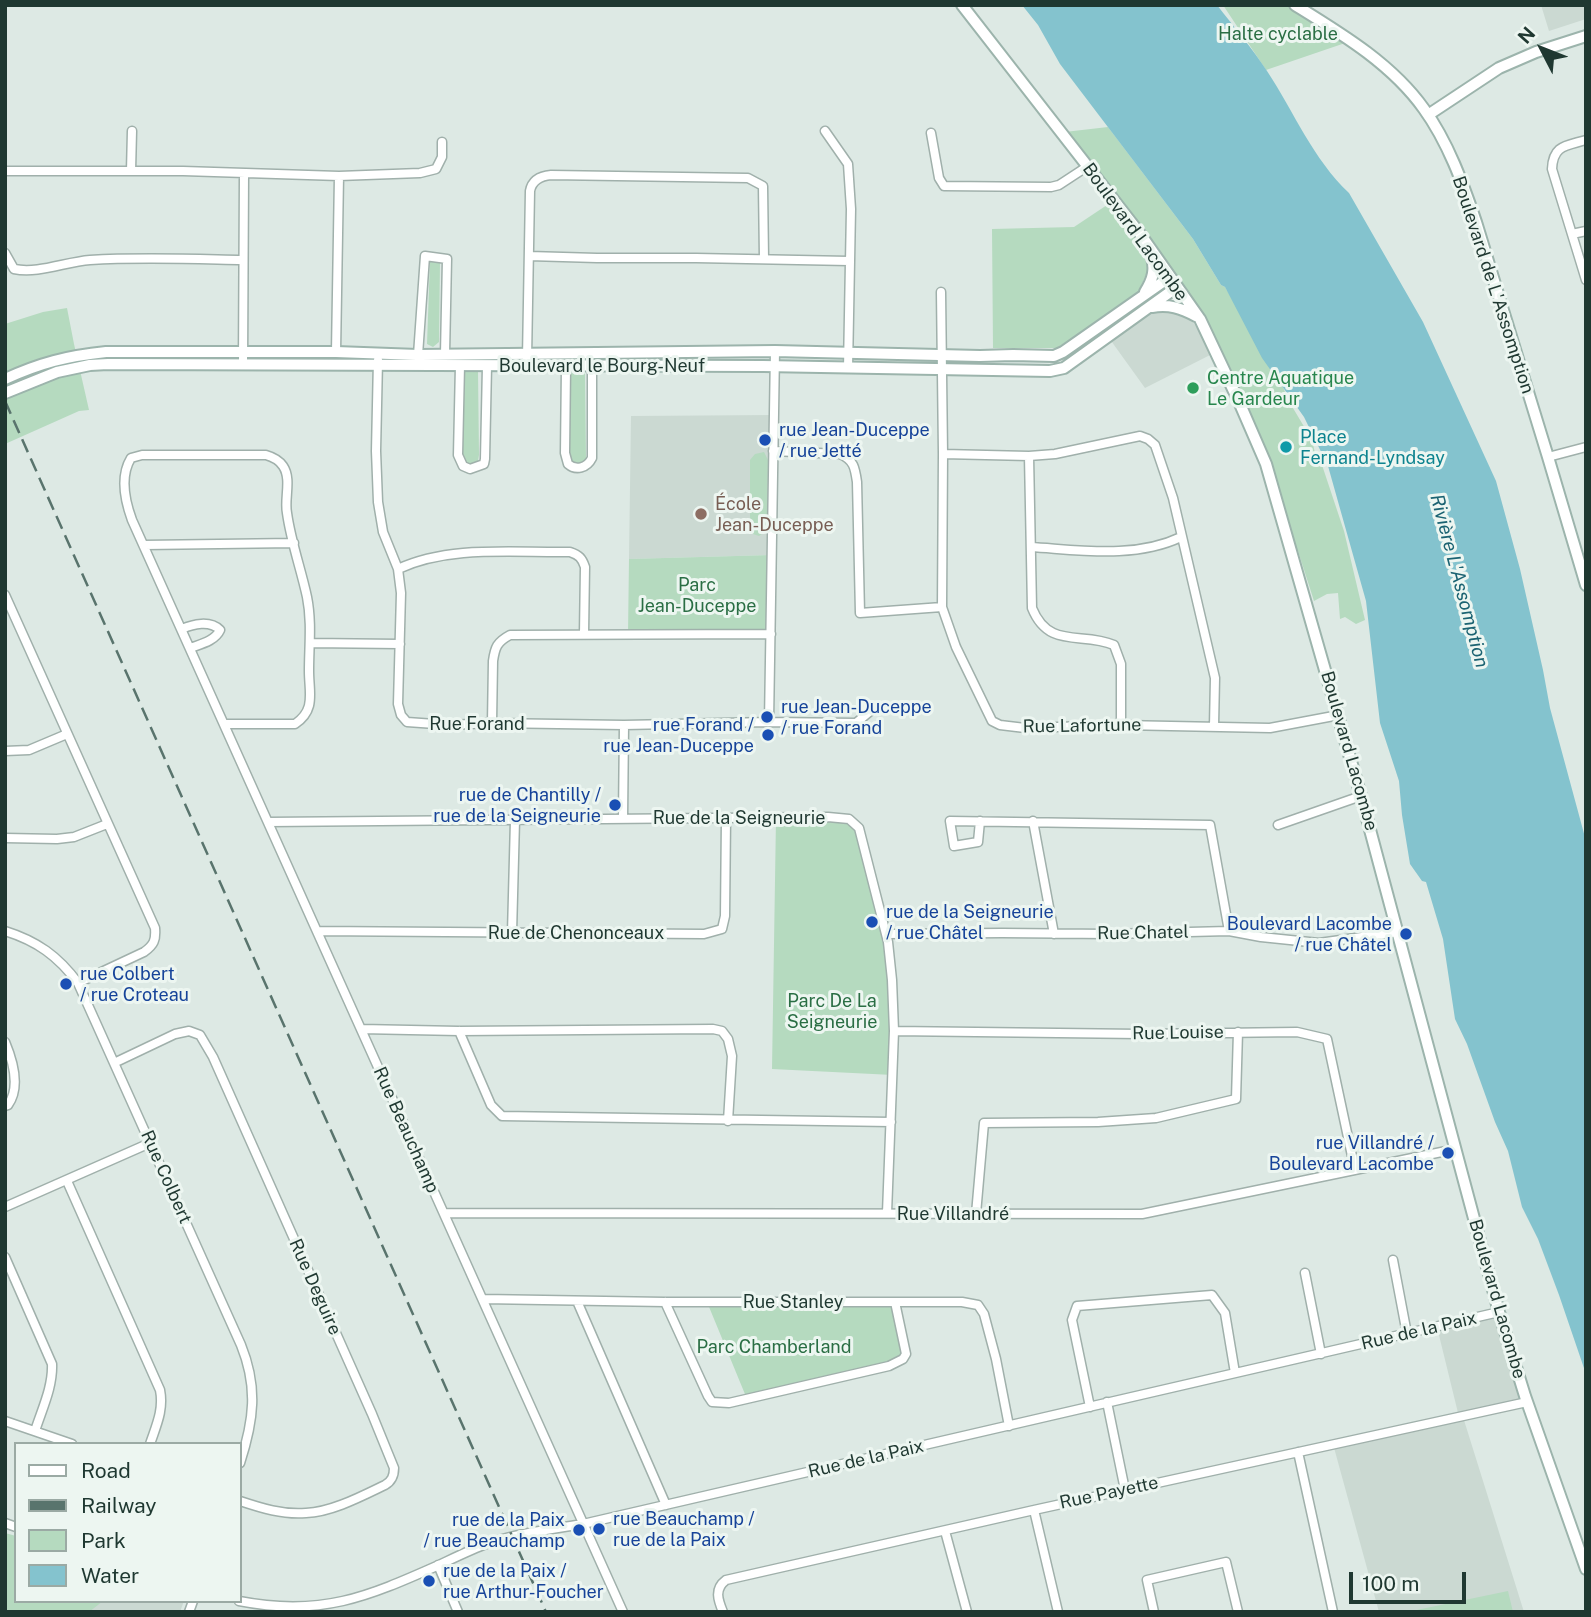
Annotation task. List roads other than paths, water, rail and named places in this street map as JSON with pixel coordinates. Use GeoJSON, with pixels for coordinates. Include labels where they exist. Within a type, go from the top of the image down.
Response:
{"type":"FeatureCollection","features":[{"type":"Feature","properties":{"kind":"street","name":"Boulevard Lacombe"},"geometry":{"type":"LineString","coordinates":[[962,5],[1088,166],[1198,317],[1266,464],[1339,715],[1499,1312],[1527,1402],[1586,1569]]}},
{"type":"Feature","properties":{"kind":"street","name":"Boulevard de L'Assomption"},"geometry":{"type":"LineString","coordinates":[[1295,5],[1374,57],[1419,102],[1447,150],[1467,197],[1586,585]]}},
{"type":"Feature","properties":{"kind":"street"},"geometry":{"type":"LineString","coordinates":[[1428,115],[1499,68],[1536,51],[1586,36]]}},
{"type":"Feature","properties":{"kind":"street"},"geometry":{"type":"LineString","coordinates":[[131,171],[132,131]]}},
{"type":"Feature","properties":{"kind":"street"},"geometry":{"type":"LineString","coordinates":[[825,131],[848,164],[851,209],[848,368]]}},
{"type":"Feature","properties":{"kind":"street"},"geometry":{"type":"LineString","coordinates":[[931,133],[939,177],[944,186],[1051,187],[1059,185],[1088,166]]}},
{"type":"Feature","properties":{"kind":"street"},"geometry":{"type":"LineString","coordinates":[[1586,140],[1561,148],[1553,158],[1552,169],[1586,280]]}},
{"type":"Feature","properties":{"kind":"street"},"geometry":{"type":"LineString","coordinates":[[5,171],[183,171],[339,176],[420,173],[436,169],[442,157],[442,142]]}},
{"type":"Feature","properties":{"kind":"street"},"geometry":{"type":"LineString","coordinates":[[243,365],[244,174]]}},
{"type":"Feature","properties":{"kind":"street"},"geometry":{"type":"LineString","coordinates":[[526,366],[531,185],[535,180],[551,175],[748,178],[763,186],[764,259]]}},
{"type":"Feature","properties":{"kind":"street"},"geometry":{"type":"LineString","coordinates":[[336,352],[339,176]]}},
{"type":"Feature","properties":{"kind":"street"},"geometry":{"type":"LineString","coordinates":[[1572,234],[1586,231]]}},
{"type":"Feature","properties":{"kind":"street"},"geometry":{"type":"LineString","coordinates":[[1141,297],[1151,282],[1155,269],[1149,248]]}},
{"type":"Feature","properties":{"kind":"street"},"geometry":{"type":"LineString","coordinates":[[5,253],[14,268],[25,271],[106,259],[243,260]]}},
{"type":"Feature","properties":{"kind":"street"},"geometry":{"type":"LineString","coordinates":[[418,355],[425,256],[447,259],[445,354]]}},
{"type":"Feature","properties":{"kind":"street"},"geometry":{"type":"LineString","coordinates":[[529,256],[849,261]]}},
{"type":"Feature","properties":{"kind":"street","name":"Boulevard le Bourg-Neuf"},"geometry":{"type":"LineString","coordinates":[[5,393],[57,372],[90,365],[243,365],[378,360],[418,355],[527,353],[775,351],[1054,356],[1141,297],[1173,282]]}},
{"type":"Feature","properties":{"kind":"street","name":"Boulevard le Bourg-Neuf"},"geometry":{"type":"LineString","coordinates":[[5,379],[33,366],[83,354],[106,352],[336,352],[378,360],[487,366],[774,366],[1050,371],[1064,368],[1146,309],[1173,282]]}},
{"type":"Feature","properties":{"kind":"street","name":"Rue Lafortune"},"geometry":{"type":"LineString","coordinates":[[941,292],[942,607],[956,647],[992,721],[1000,725],[1025,727],[1121,725],[1270,728],[1339,715]]}},
{"type":"Feature","properties":{"kind":"street"},"geometry":{"type":"LineString","coordinates":[[1146,309],[1166,305],[1198,317]]}},
{"type":"Feature","properties":{"kind":"street"},"geometry":{"type":"LineString","coordinates":[[769,722],[775,351]]}},
{"type":"Feature","properties":{"kind":"street","name":"Rue Forand"},"geometry":{"type":"LineString","coordinates":[[378,360],[378,502],[383,532],[398,569],[401,593],[398,704],[401,715],[407,722],[449,725],[492,723],[624,726],[769,722],[856,723],[874,708]]}},
{"type":"Feature","properties":{"kind":"street"},"geometry":{"type":"LineString","coordinates":[[460,365],[458,455],[463,466],[470,469],[481,466],[485,459],[487,366]]}},
{"type":"Feature","properties":{"kind":"street"},"geometry":{"type":"LineString","coordinates":[[566,367],[565,453],[571,467],[581,468],[590,463],[592,458],[592,366]]}},
{"type":"Feature","properties":{"kind":"street"},"geometry":{"type":"LineString","coordinates":[[943,454],[1029,456],[1065,452],[1140,436],[1155,445],[1165,472],[1215,677],[1214,726]]}},
{"type":"Feature","properties":{"kind":"street"},"geometry":{"type":"LineString","coordinates":[[1548,457],[1586,447]]}},
{"type":"Feature","properties":{"kind":"street"},"geometry":{"type":"LineString","coordinates":[[773,450],[840,454],[855,464],[860,613],[942,607]]}},
{"type":"Feature","properties":{"kind":"street","name":"Rue Beauchamp"},"geometry":{"type":"LineString","coordinates":[[294,543],[285,498],[287,475],[275,458],[266,455],[152,454],[131,458],[126,466],[127,504],[144,545],[623,1612]]}},
{"type":"Feature","properties":{"kind":"street"},"geometry":{"type":"LineString","coordinates":[[1029,456],[1032,608],[1037,620],[1055,635],[1102,639],[1114,645],[1121,664],[1121,725]]}},
{"type":"Feature","properties":{"kind":"street"},"geometry":{"type":"LineString","coordinates":[[1031,547],[1085,551],[1135,550],[1168,543],[1181,537]]}},
{"type":"Feature","properties":{"kind":"street"},"geometry":{"type":"LineString","coordinates":[[144,545],[294,543],[307,596],[310,624],[310,704],[302,719],[295,724],[225,724]]}},
{"type":"Feature","properties":{"kind":"street"},"geometry":{"type":"LineString","coordinates":[[398,569],[454,553],[578,554],[585,567],[584,634]]}},
{"type":"Feature","properties":{"kind":"street"},"geometry":{"type":"LineString","coordinates":[[5,595],[155,929],[156,939],[144,952],[78,983]]}},
{"type":"Feature","properties":{"kind":"street"},"geometry":{"type":"LineString","coordinates":[[182,629],[190,625],[208,624],[215,625],[220,630],[217,636],[190,648]]}},
{"type":"Feature","properties":{"kind":"street"},"geometry":{"type":"LineString","coordinates":[[492,723],[493,661],[497,644],[510,635],[771,634]]}},
{"type":"Feature","properties":{"kind":"street"},"geometry":{"type":"LineString","coordinates":[[310,643],[400,643]]}},
{"type":"Feature","properties":{"kind":"street"},"geometry":{"type":"LineString","coordinates":[[623,818],[624,726]]}},
{"type":"Feature","properties":{"kind":"street"},"geometry":{"type":"LineString","coordinates":[[5,751],[29,750],[67,734]]}},
{"type":"Feature","properties":{"kind":"street"},"geometry":{"type":"LineString","coordinates":[[1278,825],[1361,796]]}},
{"type":"Feature","properties":{"kind":"street","name":"Rue de la Seigneurie"},"geometry":{"type":"LineString","coordinates":[[268,822],[623,818],[849,819],[859,828],[888,942],[892,980],[894,1031],[887,1213]]}},
{"type":"Feature","properties":{"kind":"street","name":"Rue de Chenonceaux"},"geometry":{"type":"LineString","coordinates":[[317,931],[704,934],[722,929],[725,916],[726,818]]}},
{"type":"Feature","properties":{"kind":"street"},"geometry":{"type":"LineString","coordinates":[[512,933],[516,820]]}},
{"type":"Feature","properties":{"kind":"street"},"geometry":{"type":"LineString","coordinates":[[980,821],[978,842],[954,846],[950,821],[980,821],[1033,821],[1210,825],[1229,930]]}},
{"type":"Feature","properties":{"kind":"street"},"geometry":{"type":"LineString","coordinates":[[1033,821],[1054,934]]}},
{"type":"Feature","properties":{"kind":"street"},"geometry":{"type":"LineString","coordinates":[[5,838],[74,837],[107,824]]}},
{"type":"Feature","properties":{"kind":"street","name":"Rue Chatel"},"geometry":{"type":"LineString","coordinates":[[886,934],[1229,930],[1261,937],[1319,943],[1398,932]]}},
{"type":"Feature","properties":{"kind":"street","name":"Rue Colbert"},"geometry":{"type":"LineString","coordinates":[[5,931],[37,943],[47,950],[78,983],[246,1356],[253,1403],[250,1430],[242,1456]]}},
{"type":"Feature","properties":{"kind":"street"},"geometry":{"type":"LineString","coordinates":[[361,1029],[722,1031],[728,1039],[732,1056],[728,1121]]}},
{"type":"Feature","properties":{"kind":"street","name":"Rue Deguire"},"geometry":{"type":"LineString","coordinates":[[114,1063],[176,1034],[189,1031],[200,1035],[213,1058],[394,1468],[390,1482],[385,1485],[335,1506],[307,1514],[277,1512],[242,1502]]}},
{"type":"Feature","properties":{"kind":"street"},"geometry":{"type":"LineString","coordinates":[[459,1031],[491,1105],[502,1115],[891,1122]]}},
{"type":"Feature","properties":{"kind":"street","name":"Rue Louise"},"geometry":{"type":"LineString","coordinates":[[894,1031],[1140,1034],[1297,1032],[1327,1039],[1355,1170]]}},
{"type":"Feature","properties":{"kind":"street"},"geometry":{"type":"LineString","coordinates":[[976,1214],[984,1123],[1098,1122],[1156,1118],[1236,1098],[1238,1032]]}},
{"type":"Feature","properties":{"kind":"street"},"geometry":{"type":"LineString","coordinates":[[5,1042],[13,1065],[14,1097],[5,1106]]}},
{"type":"Feature","properties":{"kind":"street"},"geometry":{"type":"LineString","coordinates":[[5,1207],[150,1143]]}},
{"type":"Feature","properties":{"kind":"street","name":"Rue Villandré"},"geometry":{"type":"LineString","coordinates":[[444,1213],[1149,1213],[1456,1149]]}},
{"type":"Feature","properties":{"kind":"street"},"geometry":{"type":"LineString","coordinates":[[67,1181],[160,1390],[161,1412],[151,1442]]}},
{"type":"Feature","properties":{"kind":"street"},"geometry":{"type":"LineString","coordinates":[[5,1256],[51,1364],[50,1386],[35,1431]]}},
{"type":"Feature","properties":{"kind":"street"},"geometry":{"type":"LineString","coordinates":[[1393,1260],[1407,1334]]}},
{"type":"Feature","properties":{"kind":"street"},"geometry":{"type":"LineString","coordinates":[[1305,1273],[1321,1354]]}},
{"type":"Feature","properties":{"kind":"street"},"geometry":{"type":"LineString","coordinates":[[1090,1407],[1072,1320],[1077,1306],[1212,1295],[1225,1313],[1235,1373]]}},
{"type":"Feature","properties":{"kind":"street","name":"Rue Stanley"},"geometry":{"type":"LineString","coordinates":[[482,1299],[962,1302],[978,1305],[984,1314],[996,1359],[1009,1426]]}},
{"type":"Feature","properties":{"kind":"street"},"geometry":{"type":"LineString","coordinates":[[577,1301],[666,1505]]}},
{"type":"Feature","properties":{"kind":"street"},"geometry":{"type":"LineString","coordinates":[[665,1302],[708,1396],[712,1402],[729,1403],[889,1366],[903,1359],[906,1354],[895,1302]]}},
{"type":"Feature","properties":{"kind":"street","name":"Rue de la Paix"},"geometry":{"type":"LineString","coordinates":[[242,1602],[286,1609],[333,1606],[373,1594],[489,1543],[583,1524],[1499,1312]]}},
{"type":"Feature","properties":{"kind":"street"},"geometry":{"type":"LineString","coordinates":[[1107,1402],[1125,1490]]}},
{"type":"Feature","properties":{"kind":"street","name":"Rue Payette"},"geometry":{"type":"LineString","coordinates":[[723,1612],[718,1601],[718,1591],[720,1584],[726,1580],[1527,1402]]}},
{"type":"Feature","properties":{"kind":"street"},"geometry":{"type":"LineString","coordinates":[[5,1421],[66,1442]]}},
{"type":"Feature","properties":{"kind":"street"},"geometry":{"type":"LineString","coordinates":[[1297,1452],[1333,1612]]}},
{"type":"Feature","properties":{"kind":"street"},"geometry":{"type":"LineString","coordinates":[[1034,1510],[1058,1612]]}},
{"type":"Feature","properties":{"kind":"street"},"geometry":{"type":"LineString","coordinates":[[945,1531],[967,1612]]}},
{"type":"Feature","properties":{"kind":"street"},"geometry":{"type":"LineString","coordinates":[[1154,1612],[1147,1580],[1226,1562],[1238,1612]]}},
{"type":"Feature","properties":{"kind":"street"},"geometry":{"type":"LineString","coordinates":[[438,1565],[458,1612]]}},
{"type":"Feature","properties":{"kind":"water","name":"Rivière L'Assomption"},"geometry":{"type":"Polygon","coordinates":[[[1022,5],[1217,5],[1267,71],[1325,165],[1349,193],[1423,322],[1496,481],[1520,569],[1550,708],[1586,841],[1586,1374],[1538,1239],[1522,1207],[1508,1151],[1455,1019],[1443,939],[1426,882],[1422,881],[1410,864],[1399,781],[1380,723],[1366,601],[1328,466],[1304,417],[1262,358],[1225,287],[1221,285],[1193,239],[1060,64],[1038,25],[1022,5]]]}},
{"type":"Feature","properties":{"kind":"railway"},"geometry":{"type":"LineString","coordinates":[[5,401],[546,1612]]}},
{"type":"Feature","properties":{"kind":"place","name":"Centre Aquatique Le Gardeur"},"geometry":{"type":"Point","coordinates":[1193,388]}},
{"type":"Feature","properties":{"kind":"place","name":"rue Jean-Duceppe / rue Jetté"},"geometry":{"type":"Point","coordinates":[765,440]}},
{"type":"Feature","properties":{"kind":"place","name":"Place Fernand-Lyndsay"},"geometry":{"type":"Point","coordinates":[1286,447]}},
{"type":"Feature","properties":{"kind":"place","name":"École Jean-Duceppe"},"geometry":{"type":"Point","coordinates":[701,514]}},
{"type":"Feature","properties":{"kind":"place","name":"rue Jean-Duceppe / rue Forand"},"geometry":{"type":"Point","coordinates":[767,717]}},
{"type":"Feature","properties":{"kind":"place","name":"rue Forand / rue Jean-Duceppe"},"geometry":{"type":"Point","coordinates":[768,735]}},
{"type":"Feature","properties":{"kind":"place","name":"rue de Chantilly / rue de la Seigneurie"},"geometry":{"type":"Point","coordinates":[615,805]}},
{"type":"Feature","properties":{"kind":"place","name":"rue de la Seigneurie / rue Châtel"},"geometry":{"type":"Point","coordinates":[872,922]}},
{"type":"Feature","properties":{"kind":"place","name":"Boulevard Lacombe / rue Châtel"},"geometry":{"type":"Point","coordinates":[1406,934]}},
{"type":"Feature","properties":{"kind":"place","name":"rue Colbert / rue Croteau"},"geometry":{"type":"Point","coordinates":[66,984]}},
{"type":"Feature","properties":{"kind":"place","name":"rue Villandré / Boulevard Lacombe"},"geometry":{"type":"Point","coordinates":[1448,1153]}},
{"type":"Feature","properties":{"kind":"place","name":"rue Beauchamp / rue de la Paix"},"geometry":{"type":"Point","coordinates":[599,1529]}},
{"type":"Feature","properties":{"kind":"place","name":"rue de la Paix / rue Beauchamp"},"geometry":{"type":"Point","coordinates":[579,1530]}},
{"type":"Feature","properties":{"kind":"place","name":"rue de la Paix / rue Arthur-Foucher"},"geometry":{"type":"Point","coordinates":[429,1581]}},
{"type":"Feature","properties":{"kind":"park label","name":"Halte cyclable"},"geometry":{"type":"Point","coordinates":[1278,34]}},
{"type":"Feature","properties":{"kind":"park label","name":"Parc Jean-Duceppe"},"geometry":{"type":"Point","coordinates":[697,595]}},
{"type":"Feature","properties":{"kind":"park label","name":"Parc De La Seigneurie"},"geometry":{"type":"Point","coordinates":[832,1011]}},
{"type":"Feature","properties":{"kind":"park label","name":"Parc Chamberland"},"geometry":{"type":"Point","coordinates":[774,1347]}}]}
